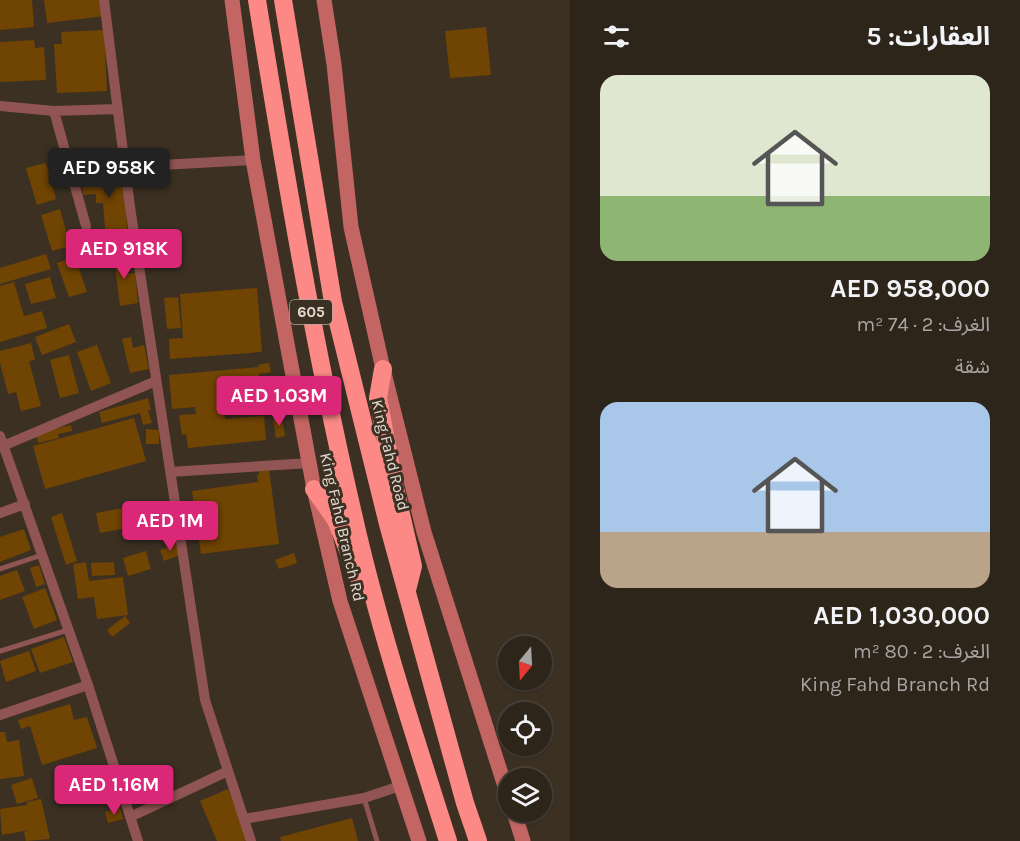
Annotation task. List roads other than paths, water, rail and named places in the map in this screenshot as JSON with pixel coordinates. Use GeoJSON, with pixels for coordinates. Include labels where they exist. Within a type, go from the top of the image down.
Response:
{"type":"FeatureCollection","features":[{"type":"Feature","properties":{"kind":"highway","name":"605"},"geometry":{"type":"LineString","coordinates":[[257,0],[312,321],[354,520],[401,694],[448,841]]}},
{"type":"Feature","properties":{"kind":"highway","name":"King Fahd Road"},"geometry":{"type":"LineString","coordinates":[[283,0],[333,302],[407,592],[465,803],[478,841]]}},
{"type":"Feature","properties":{"kind":"highway"},"geometry":{"type":"LineString","coordinates":[[383,369],[378,398],[394,484],[413,566],[407,592]]}},
{"type":"Feature","properties":{"kind":"highway"},"geometry":{"type":"LineString","coordinates":[[315,489],[336,520],[362,584],[381,621]]}},
{"type":"Feature","properties":{"kind":"main road","name":"King Fahd Branch Rd"},"geometry":{"type":"LineString","coordinates":[[232,0],[253,160],[315,489],[340,601],[419,841]]}},
{"type":"Feature","properties":{"kind":"main road"},"geometry":{"type":"LineString","coordinates":[[324,0],[334,64],[351,227],[383,369],[424,532],[499,768]]}},
{"type":"Feature","properties":{"kind":"main road"},"geometry":{"type":"LineString","coordinates":[[517,822],[523,841]]}},
{"type":"Feature","properties":{"kind":"street"},"geometry":{"type":"LineString","coordinates":[[104,0],[124,167],[205,700],[251,841]]}},
{"type":"Feature","properties":{"kind":"street"},"geometry":{"type":"LineString","coordinates":[[0,106],[54,111],[118,109]]}},
{"type":"Feature","properties":{"kind":"street"},"geometry":{"type":"LineString","coordinates":[[54,111],[86,226]]}},
{"type":"Feature","properties":{"kind":"street"},"geometry":{"type":"LineString","coordinates":[[124,167],[253,160]]}},
{"type":"Feature","properties":{"kind":"street"},"geometry":{"type":"LineString","coordinates":[[138,841],[88,685],[2,441],[156,381]]}},
{"type":"Feature","properties":{"kind":"street"},"geometry":{"type":"LineString","coordinates":[[170,472],[310,463]]}},
{"type":"Feature","properties":{"kind":"street"},"geometry":{"type":"LineString","coordinates":[[0,513],[25,504]]}},
{"type":"Feature","properties":{"kind":"street"},"geometry":{"type":"LineString","coordinates":[[0,715],[88,685]]}},
{"type":"Feature","properties":{"kind":"street"},"geometry":{"type":"LineString","coordinates":[[130,817],[228,771]]}},
{"type":"Feature","properties":{"kind":"street"},"geometry":{"type":"LineString","coordinates":[[244,819],[364,798],[400,786]]}},
{"type":"Feature","properties":{"kind":"lane"},"geometry":{"type":"LineString","coordinates":[[0,569],[42,555]]}},
{"type":"Feature","properties":{"kind":"lane"},"geometry":{"type":"LineString","coordinates":[[0,651],[68,630]]}},
{"type":"Feature","properties":{"kind":"lane"},"geometry":{"type":"LineString","coordinates":[[364,798],[377,841]]}}]}
